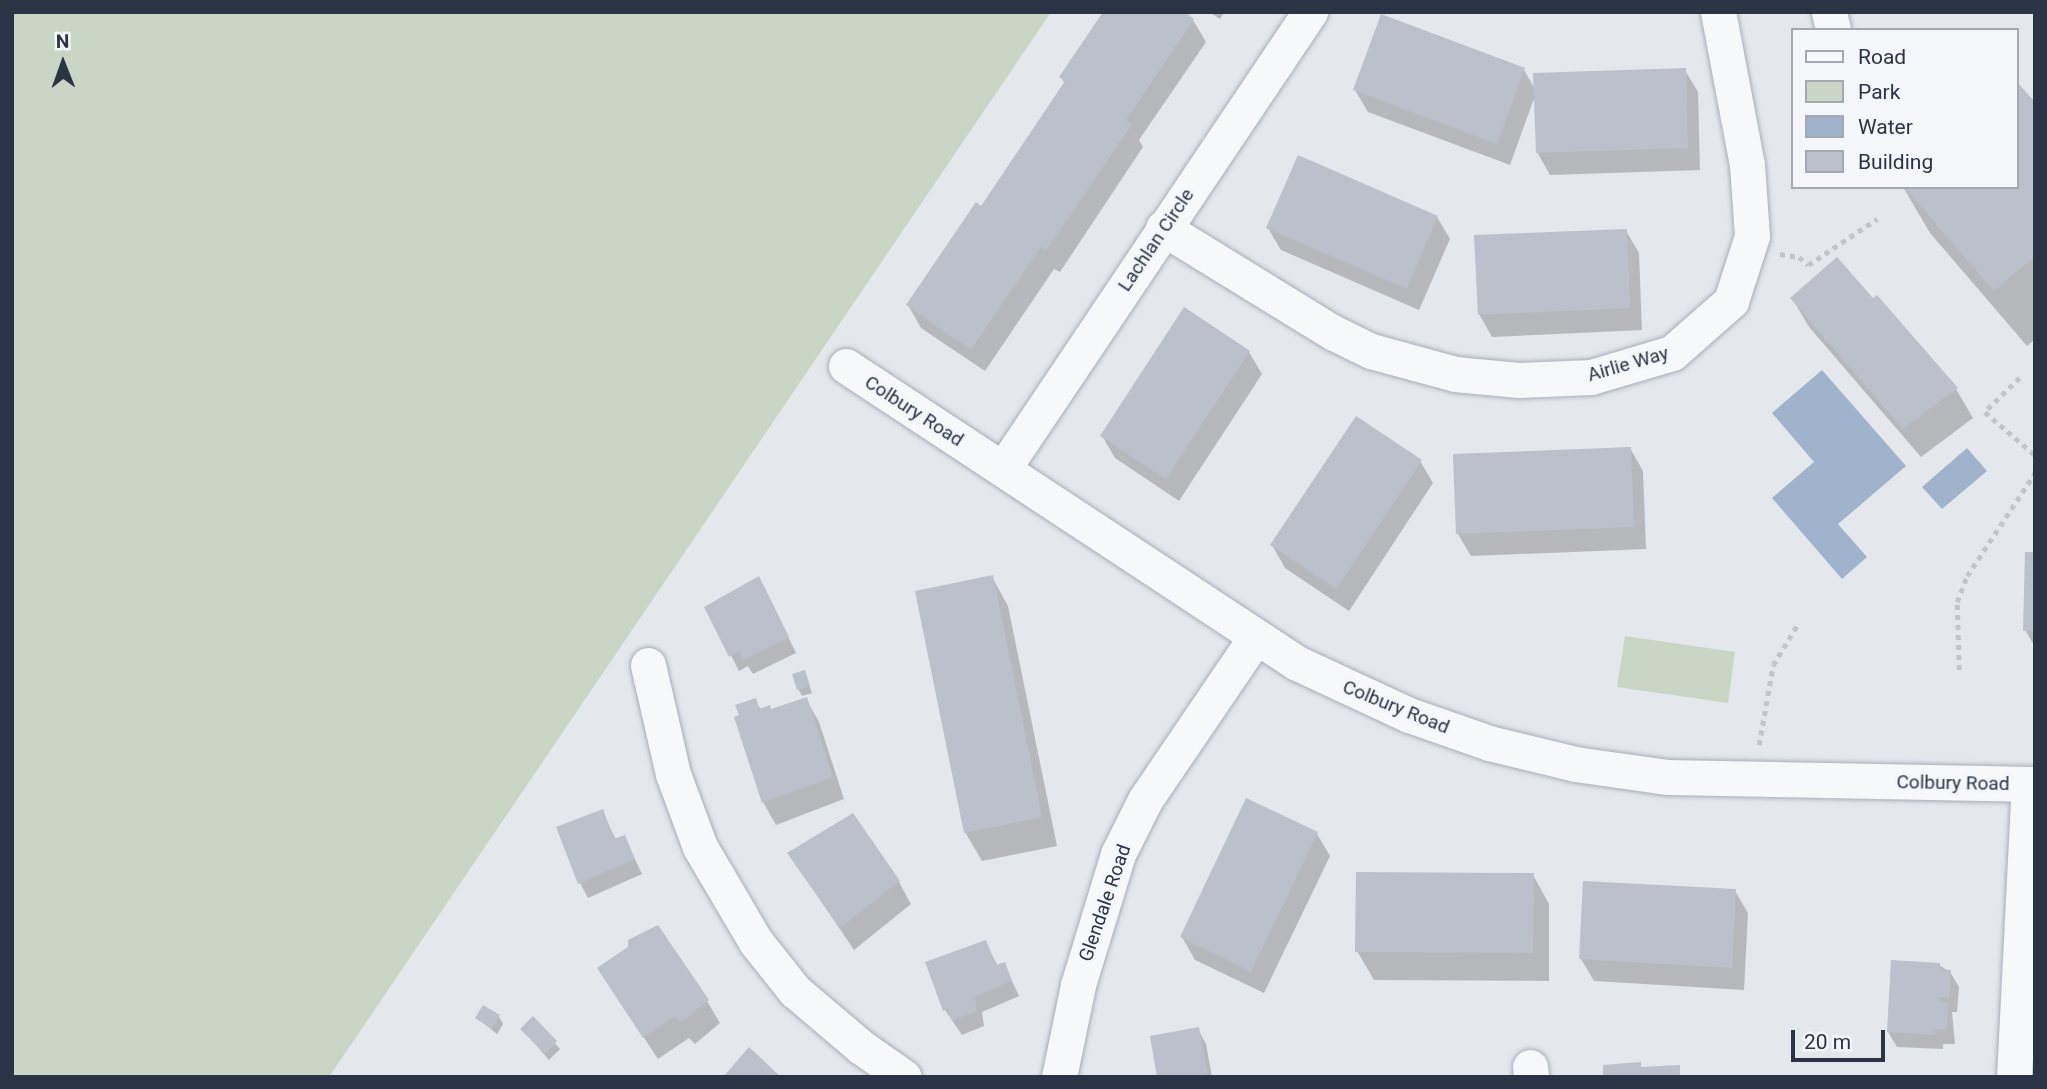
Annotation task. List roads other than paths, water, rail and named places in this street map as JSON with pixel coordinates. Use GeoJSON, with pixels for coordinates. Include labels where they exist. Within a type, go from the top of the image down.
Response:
{"type":"FeatureCollection","features":[{"type":"Feature","properties":{"kind":"street","name":"Lachlan Circle"},"geometry":{"type":"LineString","coordinates":[[1003,469],[1310,12]]}},
{"type":"Feature","properties":{"kind":"street","name":"Airlie Way"},"geometry":{"type":"LineString","coordinates":[[1163,228],[1335,333],[1371,351],[1455,374],[1519,380],[1591,377],[1672,353],[1708,326],[1731,301],[1749,249],[1753,208],[1749,176],[1718,12]]}},
{"type":"Feature","properties":{"kind":"street","name":"Colbury Road"},"geometry":{"type":"LineString","coordinates":[[846,366],[1255,638],[1348,688],[1489,743],[1575,764],[1668,777],[1756,781],[2032,784]]}},
{"type":"Feature","properties":{"kind":"street","name":"Glendale Road"},"geometry":{"type":"LineString","coordinates":[[1059,1077],[1078,985],[1118,854],[1145,800],[1255,638]]}},
{"type":"Feature","properties":{"kind":"street"},"geometry":{"type":"LineString","coordinates":[[648,665],[673,774],[704,857],[756,942],[795,991],[860,1047],[904,1077]]}},
{"type":"Feature","properties":{"kind":"street"},"geometry":{"type":"LineString","coordinates":[[2014,1077],[2025,1041],[2032,784]]}},
{"type":"Feature","properties":{"kind":"water"},"geometry":{"type":"Polygon","coordinates":[[[1822,370],[1906,466],[1838,524],[1867,557],[1842,579],[1772,498],[1814,462],[1772,413],[1822,370]]]}},
{"type":"Feature","properties":{"kind":"water"},"geometry":{"type":"Polygon","coordinates":[[[1967,448],[1987,471],[1942,509],[1922,487],[1967,448]]]}}]}
